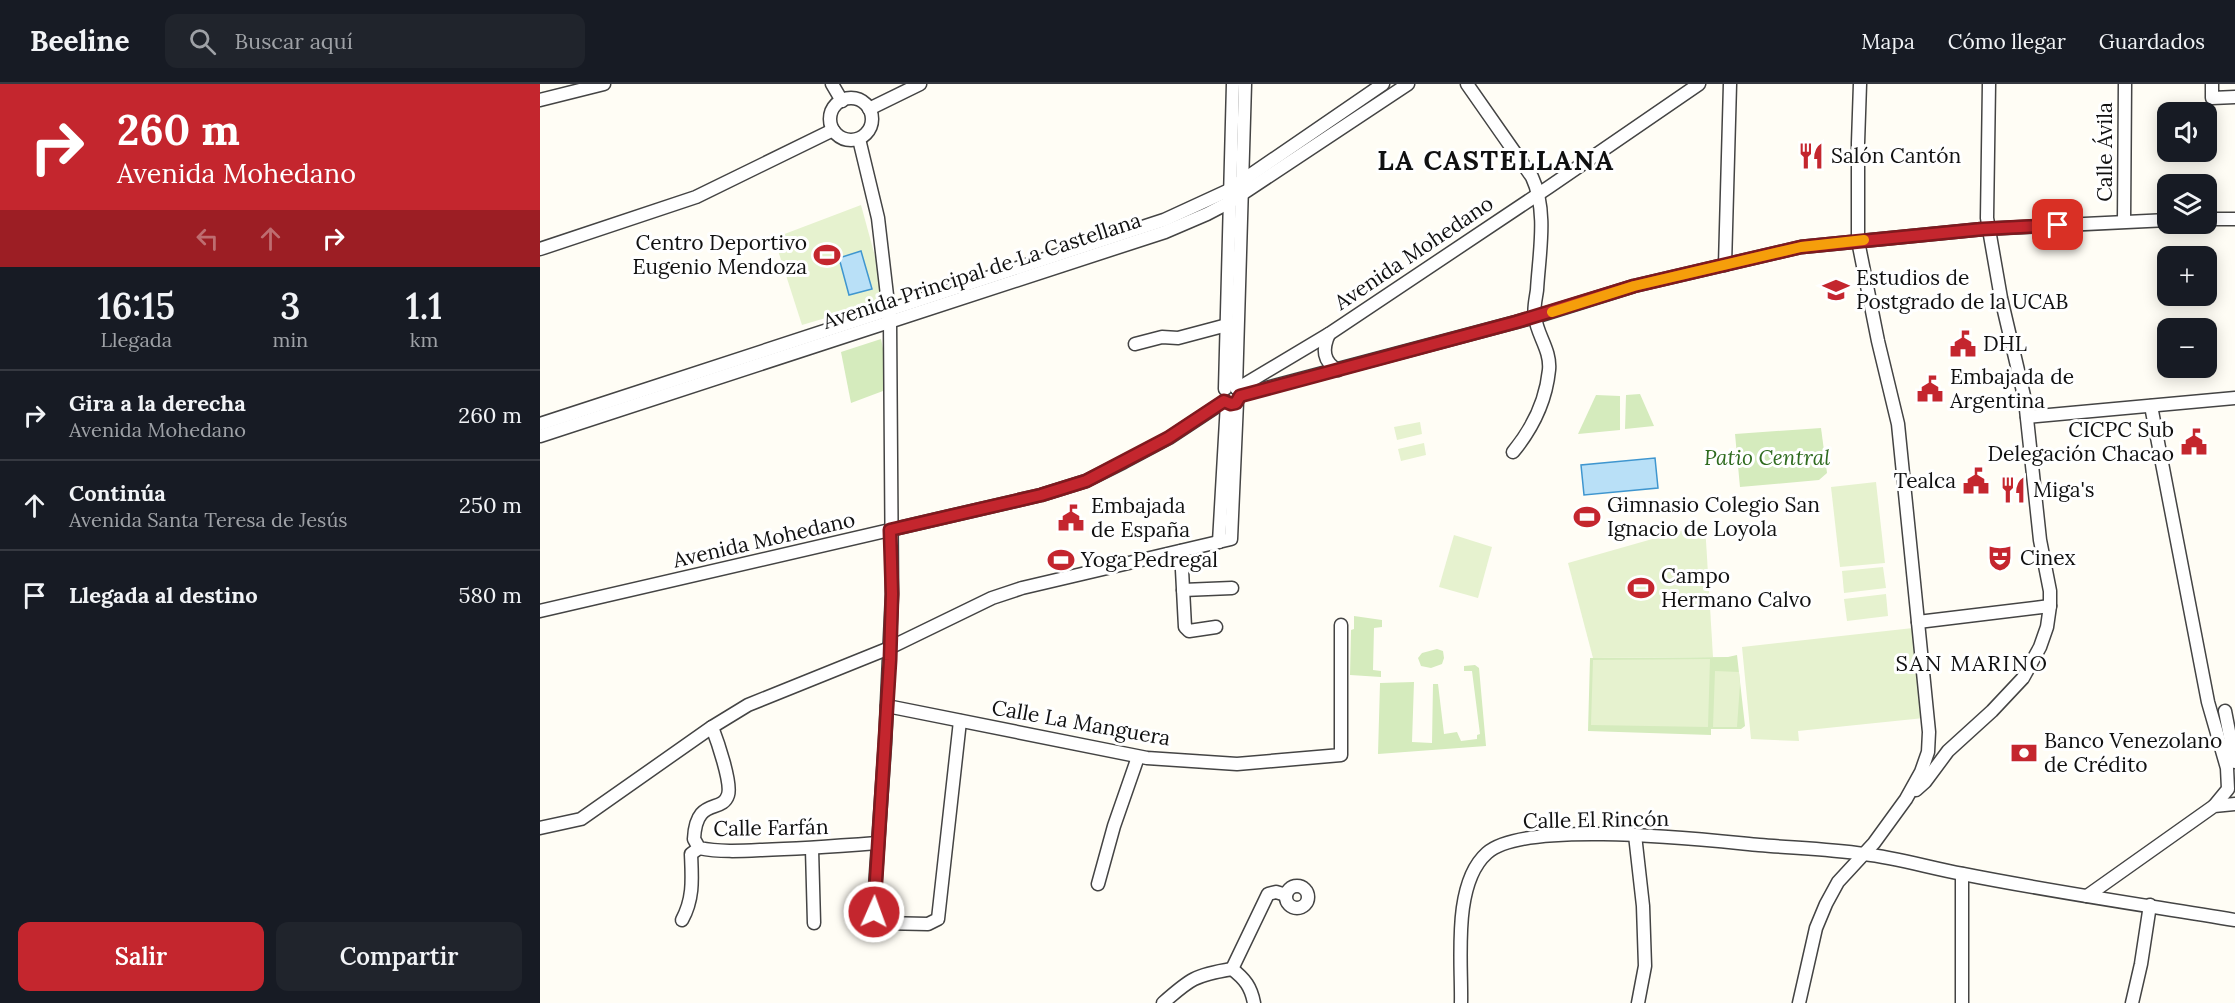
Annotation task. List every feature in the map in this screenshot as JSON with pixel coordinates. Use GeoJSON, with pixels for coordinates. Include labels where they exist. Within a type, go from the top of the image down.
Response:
{"type":"FeatureCollection","features":[{"type":"Feature","properties":{"kind":"street"},"geometry":{"type":"LineString","coordinates":[[540,100],[604,84]]}},
{"type":"Feature","properties":{"kind":"street"},"geometry":{"type":"LineString","coordinates":[[832,84],[842,101]]}},
{"type":"Feature","properties":{"kind":"street"},"geometry":{"type":"LineString","coordinates":[[869,109],[920,84]]}},
{"type":"Feature","properties":{"kind":"street"},"geometry":{"type":"LineString","coordinates":[[540,828],[581,819],[712,727],[758,701],[890,648],[992,598],[1023,588],[1225,540],[1232,395],[1236,192],[1233,84]]}},
{"type":"Feature","properties":{"kind":"street"},"geometry":{"type":"LineString","coordinates":[[1232,395],[1227,325],[1245,84]]}},
{"type":"Feature","properties":{"kind":"street","name":"Avenida Principal de La Castellana"},"geometry":{"type":"LineString","coordinates":[[1236,192],[1383,84]]}},
{"type":"Feature","properties":{"kind":"street","name":"Avenida Principal de La Castellana"},"geometry":{"type":"LineString","coordinates":[[540,436],[1164,220],[1236,192],[1408,84]]}},
{"type":"Feature","properties":{"kind":"street"},"geometry":{"type":"LineString","coordinates":[[1467,84],[1532,177],[1538,194],[1541,226],[1535,317],[1546,348],[1549,367],[1536,419],[1527,436],[1513,452]]}},
{"type":"Feature","properties":{"kind":"street","name":"Avenida Mohedano"},"geometry":{"type":"LineString","coordinates":[[540,611],[1041,495],[1086,481],[1168,438],[1329,334],[1698,84]]}},
{"type":"Feature","properties":{"kind":"street"},"geometry":{"type":"LineString","coordinates":[[1725,265],[1730,84]]}},
{"type":"Feature","properties":{"kind":"street"},"geometry":{"type":"LineString","coordinates":[[1799,1003],[1816,928],[1826,903],[1838,882],[1864,854],[1906,799],[1922,772],[1928,752],[1929,732],[1898,423],[1878,341],[1858,241],[1860,84]]}},
{"type":"Feature","properties":{"kind":"street"},"geometry":{"type":"LineString","coordinates":[[1906,799],[1925,782],[1948,751],[1992,711],[2023,678],[2040,647],[2047,627],[2050,606],[2037,516],[2027,417],[1988,229],[1986,206],[1989,84]]}},
{"type":"Feature","properties":{"kind":"street","name":"Calle Ávila"},"geometry":{"type":"LineString","coordinates":[[2124,220],[2125,84]]}},
{"type":"Feature","properties":{"kind":"street"},"geometry":{"type":"LineString","coordinates":[[2212,84],[2212,98],[2235,97]]}},
{"type":"Feature","properties":{"kind":"street"},"geometry":{"type":"LineString","coordinates":[[850,98],[859,100],[869,109],[872,124],[867,133],[859,139],[844,140],[833,130],[831,113],[842,101],[850,98]]}},
{"type":"Feature","properties":{"kind":"street"},"geometry":{"type":"LineString","coordinates":[[540,249],[696,197],[833,130]]}},
{"type":"Feature","properties":{"kind":"street"},"geometry":{"type":"LineString","coordinates":[[859,139],[878,218],[890,316],[892,594],[874,902],[876,919],[881,923],[934,923],[938,919],[960,721]]}},
{"type":"Feature","properties":{"kind":"street"},"geometry":{"type":"LineString","coordinates":[[2217,219],[2235,219]]}},
{"type":"Feature","properties":{"kind":"street"},"geometry":{"type":"LineString","coordinates":[[1232,395],[1338,370],[1535,317],[1634,286],[1801,247],[1988,229],[2157,220]]}},
{"type":"Feature","properties":{"kind":"street","name":"Avenida Principal de La Castellana"},"geometry":{"type":"LineString","coordinates":[[540,424],[890,316]]}},
{"type":"Feature","properties":{"kind":"street"},"geometry":{"type":"LineString","coordinates":[[1135,344],[1162,337],[1178,338],[1227,325]]}},
{"type":"Feature","properties":{"kind":"street"},"geometry":{"type":"LineString","coordinates":[[1329,334],[1324,344],[1324,353],[1330,366],[1338,370]]}},
{"type":"Feature","properties":{"kind":"street"},"geometry":{"type":"LineString","coordinates":[[2027,417],[2235,398]]}},
{"type":"Feature","properties":{"kind":"street"},"geometry":{"type":"LineString","coordinates":[[2087,896],[2214,806],[2226,794],[2229,784],[2224,753],[2211,712],[2151,406]]}},
{"type":"Feature","properties":{"kind":"street"},"geometry":{"type":"LineString","coordinates":[[1181,551],[1185,627],[1189,632],[1216,627]]}},
{"type":"Feature","properties":{"kind":"street"},"geometry":{"type":"LineString","coordinates":[[1183,590],[1232,588]]}},
{"type":"Feature","properties":{"kind":"street"},"geometry":{"type":"LineString","coordinates":[[1918,622],[2050,606]]}},
{"type":"Feature","properties":{"kind":"street","name":"Calle La Manguera"},"geometry":{"type":"LineString","coordinates":[[887,706],[1138,757],[1236,764],[1341,754],[1341,625]]}},
{"type":"Feature","properties":{"kind":"street"},"geometry":{"type":"LineString","coordinates":[[2211,712],[2230,711],[2235,762]]}},
{"type":"Feature","properties":{"kind":"street","name":"Calle Farfán"},"geometry":{"type":"LineString","coordinates":[[712,727],[726,774],[728,795],[719,804],[708,808],[697,817],[694,839],[699,848],[712,850],[812,849],[877,843]]}},
{"type":"Feature","properties":{"kind":"street"},"geometry":{"type":"LineString","coordinates":[[1928,752],[1948,751]]}},
{"type":"Feature","properties":{"kind":"street"},"geometry":{"type":"LineString","coordinates":[[1098,884],[1114,826],[1138,757]]}},
{"type":"Feature","properties":{"kind":"street"},"geometry":{"type":"LineString","coordinates":[[2214,806],[2235,804]]}},
{"type":"Feature","properties":{"kind":"street"},"geometry":{"type":"LineString","coordinates":[[1635,835],[1645,966],[1638,1003]]}},
{"type":"Feature","properties":{"kind":"street","name":"Calle El Rincón"},"geometry":{"type":"LineString","coordinates":[[1461,1003],[1462,914],[1473,871],[1488,853],[1512,840],[1534,837],[1635,835],[1864,854],[1962,874],[2235,920]]}},
{"type":"Feature","properties":{"kind":"street"},"geometry":{"type":"LineString","coordinates":[[682,920],[690,906],[691,854],[699,848]]}},
{"type":"Feature","properties":{"kind":"street"},"geometry":{"type":"LineString","coordinates":[[812,849],[814,923]]}},
{"type":"Feature","properties":{"kind":"street"},"geometry":{"type":"LineString","coordinates":[[1962,874],[1962,1003]]}},
{"type":"Feature","properties":{"kind":"street"},"geometry":{"type":"LineString","coordinates":[[1232,969],[1268,894],[1276,892],[1286,895]]}},
{"type":"Feature","properties":{"kind":"street"},"geometry":{"type":"LineString","coordinates":[[2132,1003],[2141,964],[2150,905]]}},
{"type":"Feature","properties":{"kind":"street"},"geometry":{"type":"LineString","coordinates":[[1163,1003],[1185,983],[1199,976],[1232,969],[1243,977],[1251,988],[1254,1003]]}},
{"type":"Feature","properties":{"kind":"green space","name":"Centro Deportivo Eugenio Mendoza"},"geometry":{"type":"Polygon","coordinates":[[[861,205],[879,271],[883,301],[802,325],[774,238],[861,205]]]}},
{"type":"Feature","properties":{"kind":"green space"},"geometry":{"type":"Polygon","coordinates":[[[881,339],[891,388],[851,403],[841,352],[881,339]]]}},
{"type":"Feature","properties":{"kind":"green space"},"geometry":{"type":"Polygon","coordinates":[[[1640,394],[1654,426],[1625,429],[1626,395],[1640,394]]]}},
{"type":"Feature","properties":{"kind":"green space"},"geometry":{"type":"Polygon","coordinates":[[[1596,395],[1620,396],[1620,430],[1578,434],[1596,395]]]}},
{"type":"Feature","properties":{"kind":"green space"},"geometry":{"type":"Polygon","coordinates":[[[1420,422],[1422,434],[1397,440],[1394,427],[1420,422]]]}},
{"type":"Feature","properties":{"kind":"green space","name":"Patio Central"},"geometry":{"type":"Polygon","coordinates":[[[1821,428],[1827,473],[1819,480],[1740,487],[1735,434],[1821,428]]]}},
{"type":"Feature","properties":{"kind":"green space"},"geometry":{"type":"Polygon","coordinates":[[[1424,443],[1426,455],[1401,461],[1398,449],[1424,443]]]}},
{"type":"Feature","properties":{"kind":"green space"},"geometry":{"type":"Polygon","coordinates":[[[1876,482],[1885,563],[1840,567],[1831,487],[1876,482]]]}},
{"type":"Feature","properties":{"kind":"green space","name":"Campo Hermano Calvo"},"geometry":{"type":"Polygon","coordinates":[[[1705,524],[1713,657],[1593,658],[1568,563],[1705,524]]]}},
{"type":"Feature","properties":{"kind":"green space"},"geometry":{"type":"Polygon","coordinates":[[[1454,535],[1492,547],[1478,598],[1439,587],[1454,535]]]}},
{"type":"Feature","properties":{"kind":"green space"},"geometry":{"type":"Polygon","coordinates":[[[1883,567],[1886,588],[1844,593],[1842,571],[1883,567]]]}},
{"type":"Feature","properties":{"kind":"green space"},"geometry":{"type":"Polygon","coordinates":[[[1886,594],[1888,616],[1847,621],[1844,599],[1886,594]]]}},
{"type":"Feature","properties":{"kind":"green space"},"geometry":{"type":"Polygon","coordinates":[[[1354,616],[1382,620],[1382,627],[1374,628],[1373,670],[1381,671],[1381,677],[1350,675],[1351,630],[1354,629],[1354,616]]]}},
{"type":"Feature","properties":{"kind":"green space"},"geometry":{"type":"Polygon","coordinates":[[[1913,628],[1924,718],[1798,731],[1799,741],[1751,739],[1742,647],[1913,628]]]}},
{"type":"Feature","properties":{"kind":"green space"},"geometry":{"type":"Polygon","coordinates":[[[1437,649],[1443,651],[1442,664],[1431,668],[1421,666],[1418,658],[1422,653],[1437,649]]]}},
{"type":"Feature","properties":{"kind":"green space"},"geometry":{"type":"Polygon","coordinates":[[[1737,655],[1745,726],[1741,729],[1711,729],[1711,735],[1588,731],[1590,658],[1728,657],[1737,655]]]}},
{"type":"Feature","properties":{"kind":"green space"},"geometry":{"type":"Polygon","coordinates":[[[1710,659],[1708,727],[1591,725],[1593,660],[1710,659]]]}},
{"type":"Feature","properties":{"kind":"green space"},"geometry":{"type":"Polygon","coordinates":[[[1475,665],[1479,668],[1486,746],[1378,754],[1380,683],[1414,682],[1412,742],[1432,743],[1433,684],[1438,684],[1444,734],[1457,732],[1461,741],[1477,739],[1477,735],[1480,734],[1472,671],[1464,671],[1464,666],[1475,665]]]}},
{"type":"Feature","properties":{"kind":"green space"},"geometry":{"type":"Polygon","coordinates":[[[1715,671],[1739,672],[1737,727],[1713,727],[1715,671]]]}},
{"type":"Feature","properties":{"kind":"water"},"geometry":{"type":"Polygon","coordinates":[[[861,251],[872,289],[849,295],[839,258],[861,251]]]}},
{"type":"Feature","properties":{"kind":"water"},"geometry":{"type":"Polygon","coordinates":[[[1655,458],[1658,488],[1584,495],[1581,465],[1655,458]]]}},
{"type":"Feature","properties":{"kind":"slow traffic"},"geometry":{"type":"LineString","coordinates":[[1552,312],[1634,286],[1801,247],[1864,240]]}},
{"type":"Feature","properties":{"kind":"place","name":"Salón Cantón"},"geometry":{"type":"Point","coordinates":[1811,156]}},
{"type":"Feature","properties":{"kind":"place","name":"Centro Deportivo Eugenio Mendoza"},"geometry":{"type":"Point","coordinates":[827,255]}},
{"type":"Feature","properties":{"kind":"place","name":"Estudios de Postgrado de la UCAB"},"geometry":{"type":"Point","coordinates":[1836,290]}},
{"type":"Feature","properties":{"kind":"place","name":"DHL"},"geometry":{"type":"Point","coordinates":[1963,344]}},
{"type":"Feature","properties":{"kind":"place","name":"Embajada de Argentina"},"geometry":{"type":"Point","coordinates":[1930,389]}},
{"type":"Feature","properties":{"kind":"place","name":"CICPC Sub Delegación Chacao"},"geometry":{"type":"Point","coordinates":[2194,442]}},
{"type":"Feature","properties":{"kind":"place","name":"Tealca"},"geometry":{"type":"Point","coordinates":[1976,481]}},
{"type":"Feature","properties":{"kind":"place","name":"Miga's"},"geometry":{"type":"Point","coordinates":[2013,490]}},
{"type":"Feature","properties":{"kind":"place","name":"Gimnasio Colegio San Ignacio de Loyola"},"geometry":{"type":"Point","coordinates":[1587,517]}},
{"type":"Feature","properties":{"kind":"place","name":"Embajada de España"},"geometry":{"type":"Point","coordinates":[1071,518]}},
{"type":"Feature","properties":{"kind":"place","name":"Cinex"},"geometry":{"type":"Point","coordinates":[2000,558]}},
{"type":"Feature","properties":{"kind":"place","name":"Yoga Pedregal"},"geometry":{"type":"Point","coordinates":[1061,560]}},
{"type":"Feature","properties":{"kind":"place","name":"Campo Hermano Calvo"},"geometry":{"type":"Point","coordinates":[1641,588]}},
{"type":"Feature","properties":{"kind":"place","name":"Banco Venezolano de Crédito"},"geometry":{"type":"Point","coordinates":[2024,753]}},
{"type":"Feature","properties":{"kind":"district","name":"LA CASTELLANA"},"geometry":{"type":"Point","coordinates":[1496,161]}},
{"type":"Feature","properties":{"kind":"district","name":"SAN MARINO"},"geometry":{"type":"Point","coordinates":[1972,663]}},
{"type":"Feature","properties":{"kind":"route"},"geometry":{"type":"LineString","coordinates":[[874,912],[890,660],[892,594],[890,530],[1041,495],[1086,481],[1168,438],[1211,412],[1224,401],[1231,404],[1236,403],[1240,396],[1281,383],[1516,322],[1634,286],[1801,247],[1983,229],[2058,225]]}}]}
